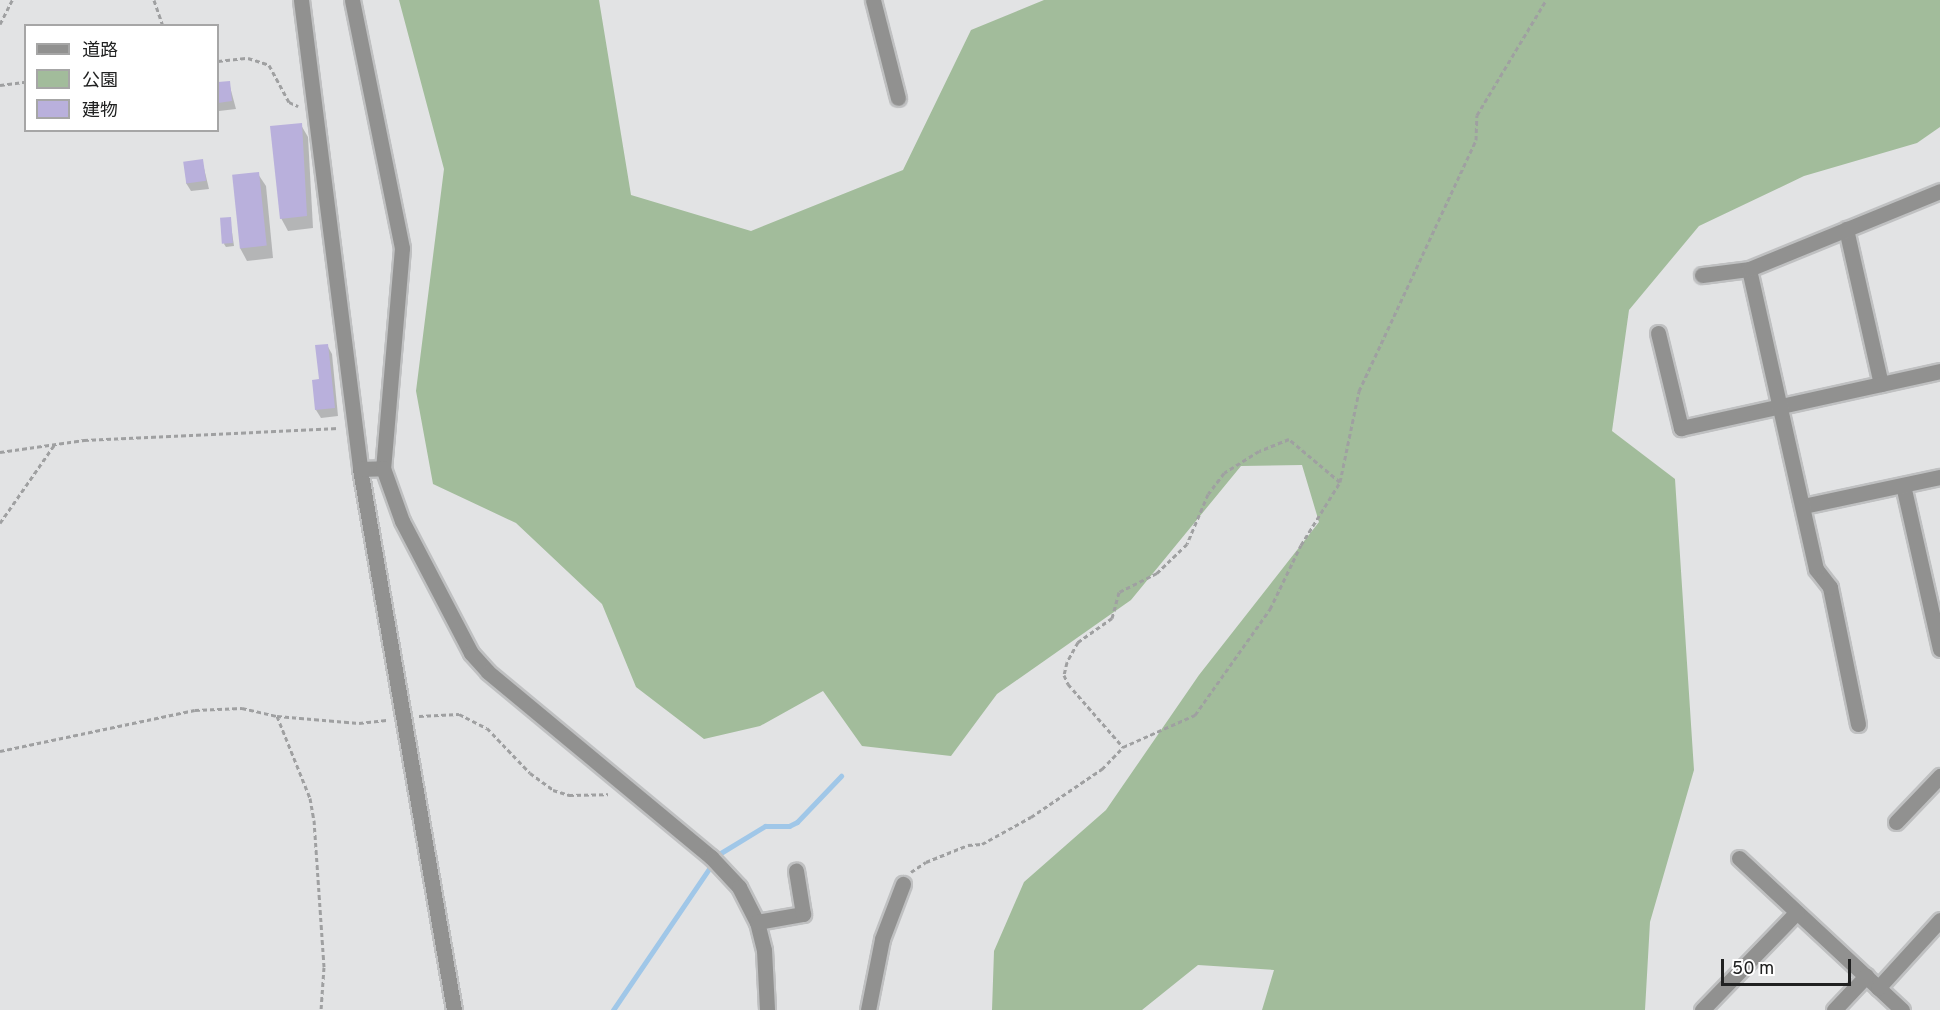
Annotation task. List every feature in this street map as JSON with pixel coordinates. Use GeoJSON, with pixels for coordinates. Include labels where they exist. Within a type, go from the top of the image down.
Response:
{"type":"FeatureCollection","features":[{"type":"Feature","properties":{"kind":"street"},"geometry":{"type":"LineString","coordinates":[[301,0],[360,469],[454,1010]]}},
{"type":"Feature","properties":{"kind":"street"},"geometry":{"type":"LineString","coordinates":[[352,0],[402,248],[383,468],[402,521],[471,653],[631,793],[714,860],[739,887],[758,922],[764,950],[767,1010]]}},
{"type":"Feature","properties":{"kind":"street"},"geometry":{"type":"LineString","coordinates":[[873,0],[898,98]]}},
{"type":"Feature","properties":{"kind":"street"},"geometry":{"type":"LineString","coordinates":[[1702,275],[1749,269],[1940,190]]}},
{"type":"Feature","properties":{"kind":"street"},"geometry":{"type":"LineString","coordinates":[[1846,229],[1881,384]]}},
{"type":"Feature","properties":{"kind":"street"},"geometry":{"type":"LineString","coordinates":[[1749,269],[1816,569],[1830,587],[1858,724]]}},
{"type":"Feature","properties":{"kind":"street"},"geometry":{"type":"LineString","coordinates":[[1658,333],[1682,428],[1940,370]]}},
{"type":"Feature","properties":{"kind":"street"},"geometry":{"type":"LineString","coordinates":[[360,469],[383,468]]}},
{"type":"Feature","properties":{"kind":"street"},"geometry":{"type":"LineString","coordinates":[[1803,506],[1940,477]]}},
{"type":"Feature","properties":{"kind":"street"},"geometry":{"type":"LineString","coordinates":[[1903,484],[1940,649]]}},
{"type":"Feature","properties":{"kind":"street"},"geometry":{"type":"LineString","coordinates":[[1896,822],[1940,776]]}},
{"type":"Feature","properties":{"kind":"street"},"geometry":{"type":"LineString","coordinates":[[1740,858],[1902,1010]]}},
{"type":"Feature","properties":{"kind":"street"},"geometry":{"type":"LineString","coordinates":[[758,922],[803,914],[796,871]]}},
{"type":"Feature","properties":{"kind":"street"},"geometry":{"type":"LineString","coordinates":[[868,1010],[882,939],[903,884]]}},
{"type":"Feature","properties":{"kind":"street"},"geometry":{"type":"LineString","coordinates":[[1702,1010],[1797,912]]}},
{"type":"Feature","properties":{"kind":"street"},"geometry":{"type":"LineString","coordinates":[[1878,988],[1940,920]]}},
{"type":"Feature","properties":{"kind":"street"},"geometry":{"type":"LineString","coordinates":[[1834,1010],[1866,976]]}},
{"type":"Feature","properties":{"kind":"path"},"geometry":{"type":"LineString","coordinates":[[0,24],[12,0]]}},
{"type":"Feature","properties":{"kind":"path"},"geometry":{"type":"LineString","coordinates":[[154,0],[162,24]]}},
{"type":"Feature","properties":{"kind":"path"},"geometry":{"type":"LineString","coordinates":[[903,884],[926,862],[968,845],[982,844],[1031,817],[1102,769],[1123,747],[1195,715],[1218,688],[1270,609],[1301,545],[1340,482],[1359,391],[1476,140],[1477,115],[1546,0]]}},
{"type":"Feature","properties":{"kind":"path"},"geometry":{"type":"LineString","coordinates":[[219,61],[248,58],[261,61],[277,75],[289,102],[315,105]]}},
{"type":"Feature","properties":{"kind":"path"},"geometry":{"type":"LineString","coordinates":[[0,85],[24,82]]}},
{"type":"Feature","properties":{"kind":"path"},"geometry":{"type":"LineString","coordinates":[[0,452],[55,444],[354,428]]}},
{"type":"Feature","properties":{"kind":"path"},"geometry":{"type":"LineString","coordinates":[[1123,747],[1068,684],[1064,675],[1078,642],[1112,618],[1119,592],[1175,559],[1187,544],[1208,494],[1224,473],[1259,451],[1289,439],[1340,482]]}},
{"type":"Feature","properties":{"kind":"path"},"geometry":{"type":"LineString","coordinates":[[0,523],[55,444]]}},
{"type":"Feature","properties":{"kind":"path"},"geometry":{"type":"LineString","coordinates":[[0,751],[195,710],[242,708],[278,716],[359,723],[446,712],[459,714],[487,728],[530,773],[553,790],[568,795],[631,793]]}},
{"type":"Feature","properties":{"kind":"path"},"geometry":{"type":"LineString","coordinates":[[278,716],[310,798],[314,820],[324,967],[321,1010]]}},
{"type":"Feature","properties":{"kind":"green space"},"geometry":{"type":"Polygon","coordinates":[[[399,0],[599,0],[631,195],[751,231],[903,170],[971,30],[1044,0],[1940,0],[1940,127],[1917,143],[1804,176],[1699,226],[1629,310],[1612,431],[1675,479],[1694,770],[1650,922],[1645,1010],[1262,1010],[1274,970],[1198,965],[1142,1010],[992,1010],[994,951],[1024,882],[1106,810],[1199,675],[1319,522],[1302,465],[1241,466],[1131,600],[997,694],[951,756],[862,746],[823,691],[760,726],[704,739],[636,687],[602,604],[516,523],[433,484],[416,391],[444,169],[399,0]]]}},
{"type":"Feature","properties":{"kind":"building"},"geometry":{"type":"Polygon","coordinates":[[[230,81],[232,101],[219,103],[219,82],[230,81]]]}},
{"type":"Feature","properties":{"kind":"building"},"geometry":{"type":"Polygon","coordinates":[[[302,123],[307,216],[280,219],[270,126],[302,123]]]}},
{"type":"Feature","properties":{"kind":"building"},"geometry":{"type":"Polygon","coordinates":[[[203,159],[206,181],[186,184],[183,162],[203,159]]]}},
{"type":"Feature","properties":{"kind":"building"},"geometry":{"type":"Polygon","coordinates":[[[259,172],[267,246],[240,248],[232,175],[259,172]]]}},
{"type":"Feature","properties":{"kind":"building"},"geometry":{"type":"Polygon","coordinates":[[[231,217],[233,243],[222,244],[220,218],[231,217]]]}},
{"type":"Feature","properties":{"kind":"building"},"geometry":{"type":"Polygon","coordinates":[[[328,344],[335,408],[315,410],[312,380],[319,379],[315,345],[328,344]]]}},
{"type":"Feature","properties":{"kind":"waterway"},"geometry":{"type":"LineString","coordinates":[[613,1010],[719,854],[765,826],[789,826],[797,822],[841,776]]}}]}
